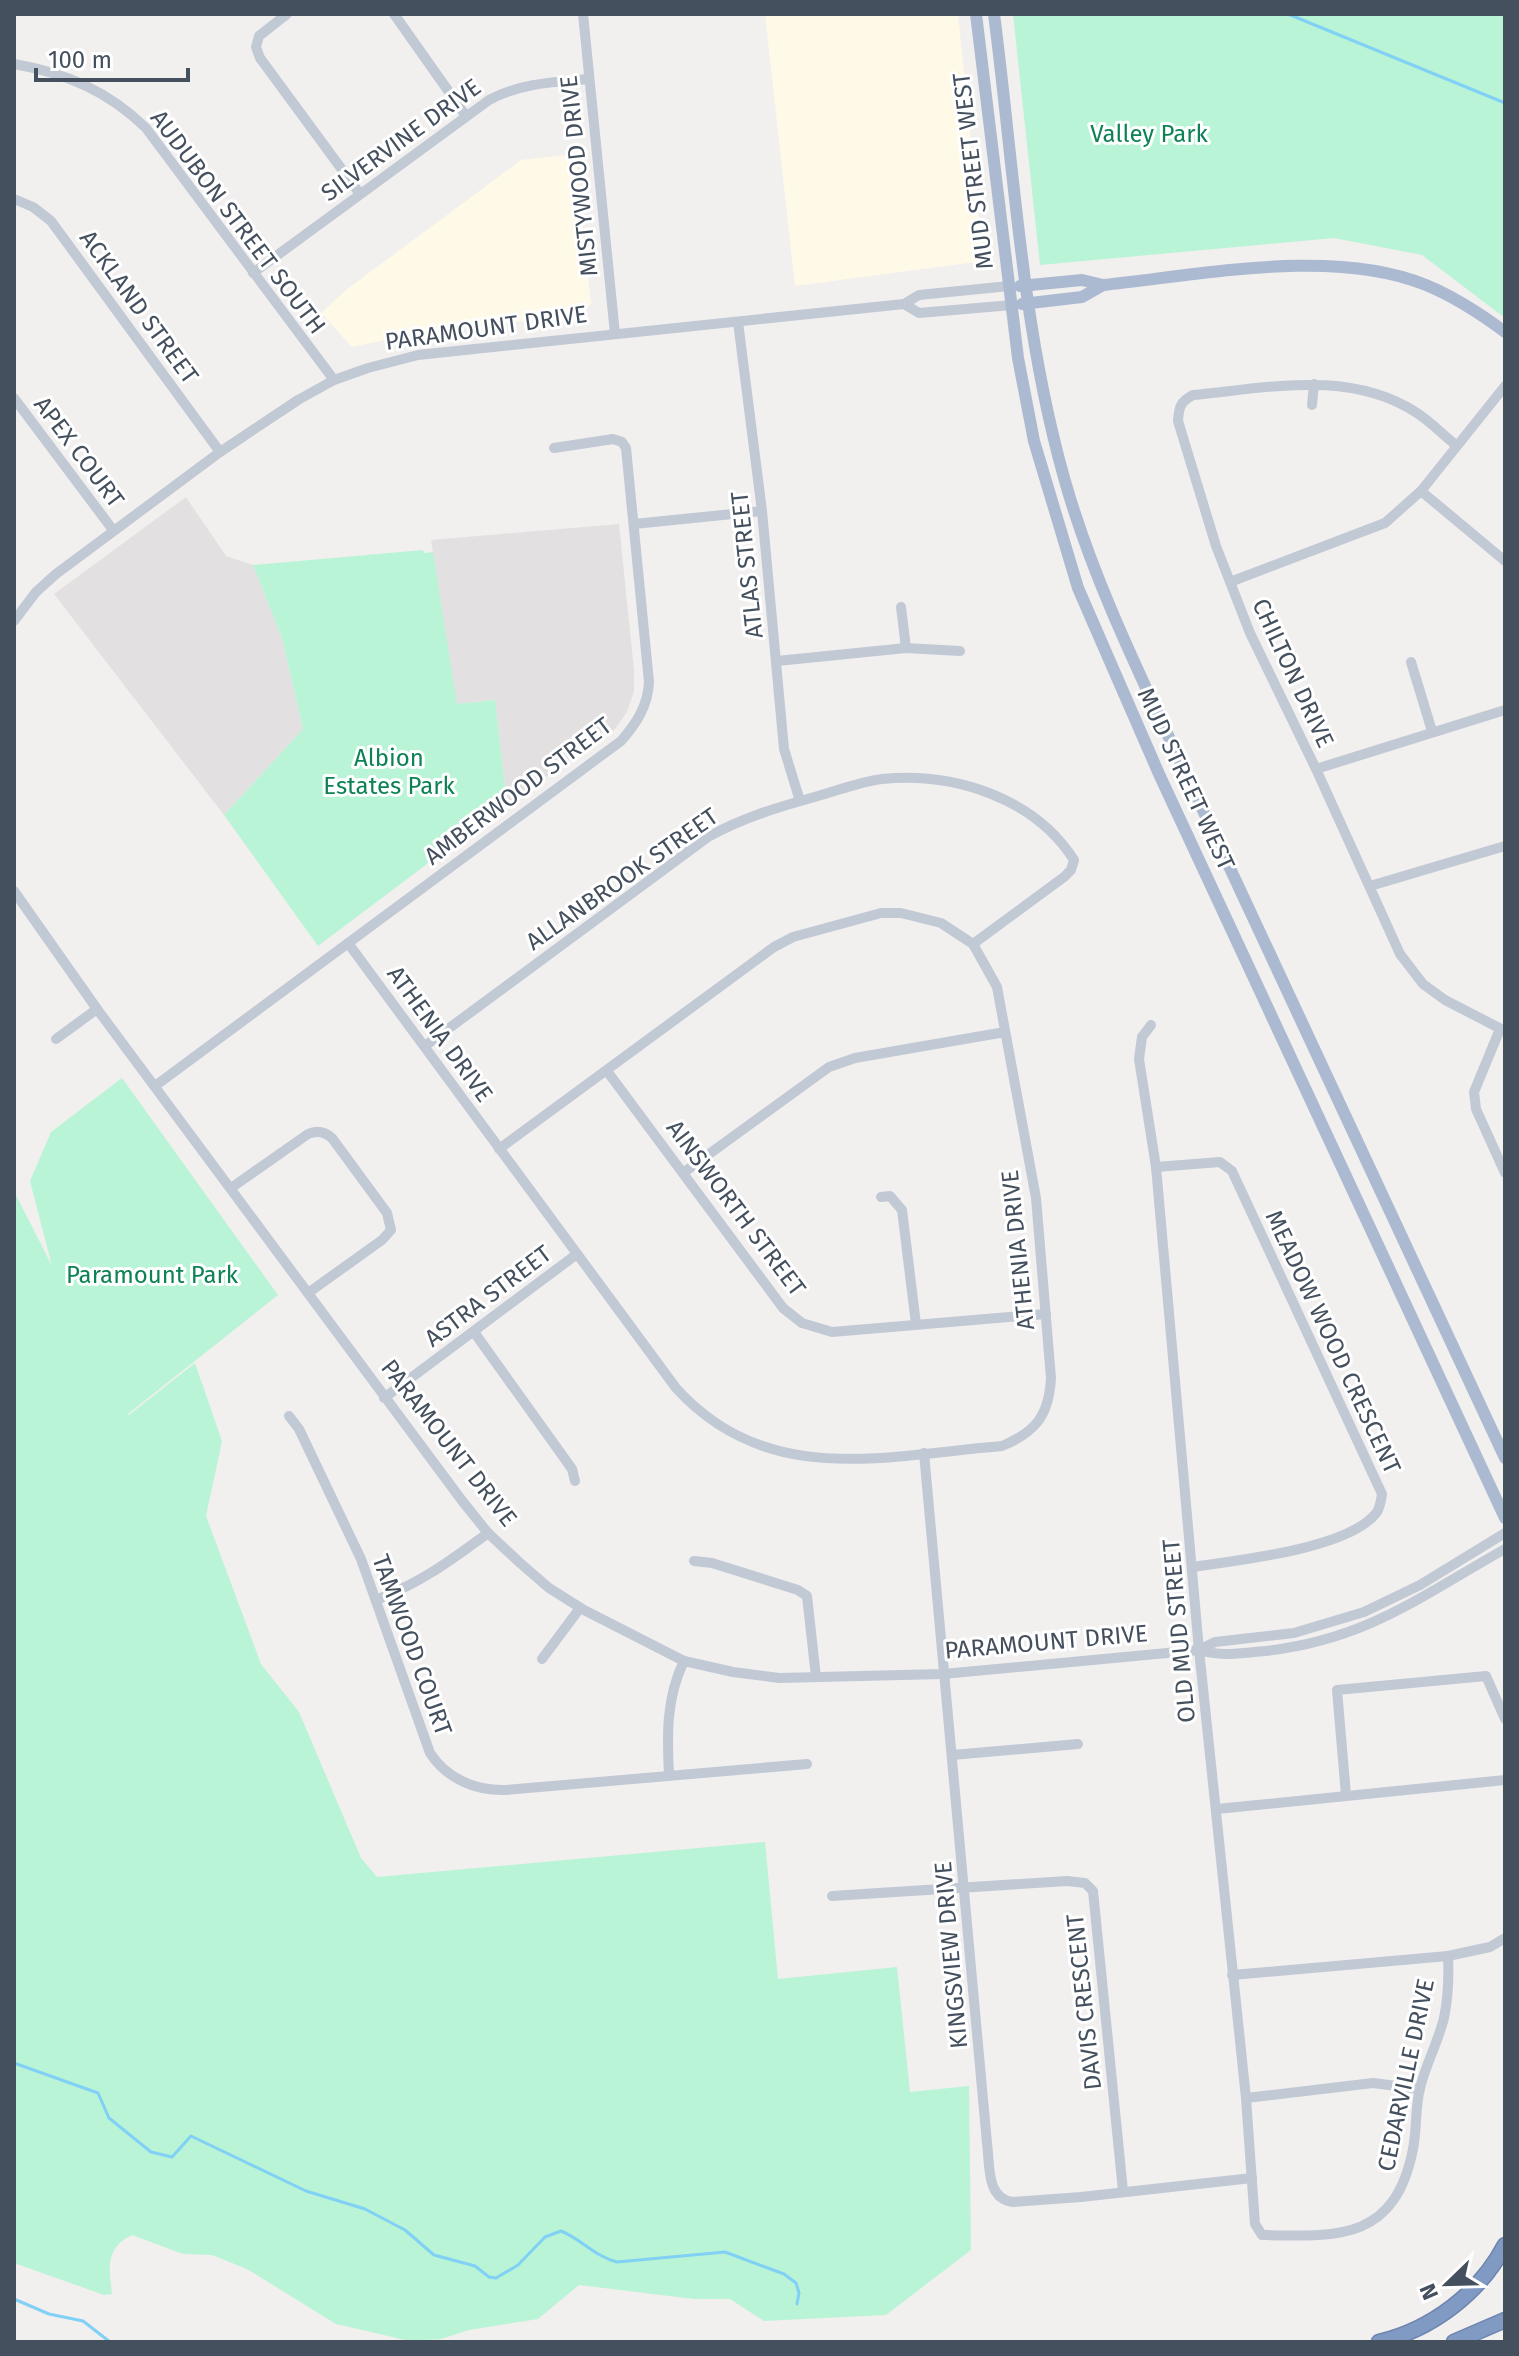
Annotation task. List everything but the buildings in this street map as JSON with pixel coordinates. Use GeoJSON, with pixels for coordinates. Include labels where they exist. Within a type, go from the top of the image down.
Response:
{"type":"FeatureCollection","features":[{"type":"Feature","properties":{"kind":"highway"},"geometry":{"type":"LineString","coordinates":[[1379,2342],[1415,2329],[1454,2305],[1475,2287],[1505,2245]]}},
{"type":"Feature","properties":{"kind":"highway"},"geometry":{"type":"LineString","coordinates":[[1454,2342],[1505,2320]]}},
{"type":"Feature","properties":{"kind":"main road","name":"MUD STREET WEST"},"geometry":{"type":"LineString","coordinates":[[976,14],[1009,286],[1034,441],[1064,546],[1101,645],[1505,1518]]}},
{"type":"Feature","properties":{"kind":"main road","name":"MUD STREET WEST"},"geometry":{"type":"LineString","coordinates":[[994,14],[1026,285],[1044,388],[1070,498],[1121,633],[1505,1458]]}},
{"type":"Feature","properties":{"kind":"main road","name":"PARAMOUNT DRIVE"},"geometry":{"type":"LineString","coordinates":[[1009,286],[1082,280],[1103,285],[1265,268],[1353,268],[1425,284],[1477,311],[1505,332]]}},
{"type":"Feature","properties":{"kind":"main road","name":"PARAMOUNT DRIVE"},"geometry":{"type":"LineString","coordinates":[[1012,305],[1082,297],[1103,285]]}},
{"type":"Feature","properties":{"kind":"street"},"geometry":{"type":"LineString","coordinates":[[287,14],[259,36],[257,50],[360,194]]}},
{"type":"Feature","properties":{"kind":"street"},"geometry":{"type":"LineString","coordinates":[[394,14],[466,116]]}},
{"type":"Feature","properties":{"kind":"street","name":"MISTYWOOD DRIVE"},"geometry":{"type":"LineString","coordinates":[[583,14],[615,334]]}},
{"type":"Feature","properties":{"kind":"street","name":"AUDUBON STREET SOUTH"},"geometry":{"type":"LineString","coordinates":[[14,64],[85,84],[146,128],[334,380]]}},
{"type":"Feature","properties":{"kind":"street","name":"SILVERVINE DRIVE"},"geometry":{"type":"LineString","coordinates":[[253,273],[489,100],[531,85],[589,79]]}},
{"type":"Feature","properties":{"kind":"street","name":"ACKLAND STREET"},"geometry":{"type":"LineString","coordinates":[[14,199],[33,207],[51,221],[220,452]]}},
{"type":"Feature","properties":{"kind":"street","name":"PARAMOUNT DRIVE"},"geometry":{"type":"LineString","coordinates":[[16,615],[56,574],[220,452],[298,400],[334,380],[368,368],[418,355],[904,304],[919,295],[1009,286]]}},
{"type":"Feature","properties":{"kind":"street","name":"PARAMOUNT DRIVE"},"geometry":{"type":"LineString","coordinates":[[904,304],[919,313],[1012,305]]}},
{"type":"Feature","properties":{"kind":"street","name":"ATLAS STREET"},"geometry":{"type":"LineString","coordinates":[[738,322],[762,511],[784,749],[800,801]]}},
{"type":"Feature","properties":{"kind":"street"},"geometry":{"type":"LineString","coordinates":[[1312,405],[1314,384]]}},
{"type":"Feature","properties":{"kind":"street","name":"CHILTON DRIVE"},"geometry":{"type":"LineString","coordinates":[[1456,445],[1417,413],[1382,395],[1353,387],[1314,384],[1193,395],[1183,400],[1179,408],[1178,421],[1216,546],[1250,633],[1400,954],[1423,984],[1445,1000],[1503,1030]]}},
{"type":"Feature","properties":{"kind":"street"},"geometry":{"type":"LineString","coordinates":[[1230,582],[1385,523],[1421,491],[1505,386]]}},
{"type":"Feature","properties":{"kind":"street","name":"APEX COURT"},"geometry":{"type":"LineString","coordinates":[[14,398],[113,530]]}},
{"type":"Feature","properties":{"kind":"street","name":"AMBERWOOD STREET"},"geometry":{"type":"LineString","coordinates":[[155,1086],[631,731],[643,711],[649,682],[626,448],[622,442],[613,439],[554,448]]}},
{"type":"Feature","properties":{"kind":"street"},"geometry":{"type":"LineString","coordinates":[[1421,491],[1505,561]]}},
{"type":"Feature","properties":{"kind":"street"},"geometry":{"type":"LineString","coordinates":[[634,524],[762,511]]}},
{"type":"Feature","properties":{"kind":"street"},"geometry":{"type":"LineString","coordinates":[[901,607],[906,648]]}},
{"type":"Feature","properties":{"kind":"street"},"geometry":{"type":"LineString","coordinates":[[777,661],[906,648],[960,651]]}},
{"type":"Feature","properties":{"kind":"street"},"geometry":{"type":"LineString","coordinates":[[1411,662],[1432,731]]}},
{"type":"Feature","properties":{"kind":"street"},"geometry":{"type":"LineString","coordinates":[[1316,769],[1505,710]]}},
{"type":"Feature","properties":{"kind":"street","name":"ALLANBROOK STREET"},"geometry":{"type":"LineString","coordinates":[[425,1046],[708,837],[740,821],[878,780],[920,777],[980,789],[1034,816],[1074,860],[1071,870],[1064,877],[973,944]]}},
{"type":"Feature","properties":{"kind":"street"},"geometry":{"type":"LineString","coordinates":[[1370,886],[1505,846]]}},
{"type":"Feature","properties":{"kind":"street","name":"PARAMOUNT DRIVE"},"geometry":{"type":"LineString","coordinates":[[14,891],[97,1009],[384,1398],[488,1533],[549,1588],[580,1608],[684,1661],[779,1678],[943,1674],[1199,1650]]}},
{"type":"Feature","properties":{"kind":"street","name":"ATHENIA DRIVE"},"geometry":{"type":"LineString","coordinates":[[348,943],[425,1046],[499,1149],[676,1388],[726,1430],[747,1441],[808,1459],[848,1459],[1002,1446],[1021,1438],[1036,1425],[1050,1396],[1036,1198],[997,987],[973,944],[941,923],[901,913],[881,913],[793,937],[774,947],[499,1149]]}},
{"type":"Feature","properties":{"kind":"street"},"geometry":{"type":"LineString","coordinates":[[56,1039],[97,1009]]}},
{"type":"Feature","properties":{"kind":"street","name":"OLD MUD STREET"},"geometry":{"type":"LineString","coordinates":[[1151,1025],[1142,1037],[1139,1059],[1156,1167],[1199,1650],[1246,2098],[1255,2224],[1262,2235]]}},
{"type":"Feature","properties":{"kind":"street"},"geometry":{"type":"LineString","coordinates":[[1503,1030],[1474,1092],[1476,1109],[1505,1173]]}},
{"type":"Feature","properties":{"kind":"street"},"geometry":{"type":"LineString","coordinates":[[683,1173],[829,1067],[855,1058],[1005,1032]]}},
{"type":"Feature","properties":{"kind":"street","name":"AINSWORTH STREET"},"geometry":{"type":"LineString","coordinates":[[607,1071],[783,1308],[802,1323],[832,1332],[1046,1314]]}},
{"type":"Feature","properties":{"kind":"street"},"geometry":{"type":"LineString","coordinates":[[231,1188],[313,1131],[332,1138],[387,1213],[391,1230],[382,1240],[308,1293]]}},
{"type":"Feature","properties":{"kind":"street","name":"MEADOW WOOD CRESCENT"},"geometry":{"type":"LineString","coordinates":[[1156,1167],[1220,1162],[1232,1171],[1382,1494],[1379,1510],[1368,1522],[1336,1538],[1287,1552],[1193,1567]]}},
{"type":"Feature","properties":{"kind":"street"},"geometry":{"type":"LineString","coordinates":[[881,1197],[890,1196],[902,1210],[916,1324]]}},
{"type":"Feature","properties":{"kind":"street","name":"ASTRA STREET"},"geometry":{"type":"LineString","coordinates":[[384,1398],[577,1254]]}},
{"type":"Feature","properties":{"kind":"street"},"geometry":{"type":"LineString","coordinates":[[474,1332],[572,1469],[575,1481]]}},
{"type":"Feature","properties":{"kind":"street","name":"TAMWOOD COURT"},"geometry":{"type":"LineString","coordinates":[[289,1416],[299,1429],[361,1559],[430,1753],[455,1777],[479,1788],[506,1790],[807,1764]]}},
{"type":"Feature","properties":{"kind":"street","name":"KINGSVIEW DRIVE"},"geometry":{"type":"LineString","coordinates":[[924,1453],[994,2193],[1002,2201],[1013,2202],[1252,2178]]}},
{"type":"Feature","properties":{"kind":"street"},"geometry":{"type":"LineString","coordinates":[[376,1600],[402,1590],[447,1565],[488,1533]]}},
{"type":"Feature","properties":{"kind":"street"},"geometry":{"type":"LineString","coordinates":[[1199,1650],[1215,1642],[1294,1633],[1364,1612],[1420,1585],[1505,1533]]}},
{"type":"Feature","properties":{"kind":"street"},"geometry":{"type":"LineString","coordinates":[[1199,1650],[1218,1656],[1285,1649],[1337,1636],[1389,1617],[1505,1549]]}},
{"type":"Feature","properties":{"kind":"street"},"geometry":{"type":"LineString","coordinates":[[694,1561],[712,1563],[798,1590],[807,1596],[816,1677]]}},
{"type":"Feature","properties":{"kind":"street"},"geometry":{"type":"LineString","coordinates":[[542,1659],[580,1608]]}},
{"type":"Feature","properties":{"kind":"street"},"geometry":{"type":"LineString","coordinates":[[669,1775],[666,1727],[673,1691],[684,1661]]}},
{"type":"Feature","properties":{"kind":"street"},"geometry":{"type":"LineString","coordinates":[[1346,1795],[1337,1690],[1486,1676],[1505,1719]]}},
{"type":"Feature","properties":{"kind":"street"},"geometry":{"type":"LineString","coordinates":[[952,1755],[1078,1744]]}},
{"type":"Feature","properties":{"kind":"street"},"geometry":{"type":"LineString","coordinates":[[1217,1809],[1505,1780]]}},
{"type":"Feature","properties":{"kind":"street","name":"DAVIS CRESCENT"},"geometry":{"type":"LineString","coordinates":[[966,1889],[1067,1881],[1085,1883],[1093,1891],[1123,2191]]}},
{"type":"Feature","properties":{"kind":"street"},"geometry":{"type":"LineString","coordinates":[[832,1896],[966,1889]]}},
{"type":"Feature","properties":{"kind":"street"},"geometry":{"type":"LineString","coordinates":[[1232,1975],[1448,1956],[1490,1947],[1505,1938]]}},
{"type":"Feature","properties":{"kind":"street","name":"CEDARVILLE DRIVE"},"geometry":{"type":"LineString","coordinates":[[1262,2235],[1300,2236],[1355,2229],[1379,2219],[1395,2199],[1413,2151],[1420,2089],[1444,2016],[1448,1956]]}},
{"type":"Feature","properties":{"kind":"street"},"geometry":{"type":"LineString","coordinates":[[1246,2098],[1373,2083],[1420,2089]]}},
{"type":"Feature","properties":{"kind":"shaded area"},"geometry":{"type":"Polygon","coordinates":[[[765,14],[958,14],[983,261],[795,286],[765,14]]]}},
{"type":"Feature","properties":{"kind":"shaded area"},"geometry":{"type":"Polygon","coordinates":[[[575,154],[591,304],[581,315],[431,330],[352,347],[321,313],[346,290],[521,160],[575,154]]]}},
{"type":"Feature","properties":{"kind":"shaded area"},"geometry":{"type":"Polygon","coordinates":[[[186,497],[226,556],[253,565],[282,638],[303,729],[224,815],[54,594],[186,497]]]}},
{"type":"Feature","properties":{"kind":"shaded area"},"geometry":{"type":"Polygon","coordinates":[[[619,524],[634,670],[634,691],[627,712],[615,729],[507,804],[495,700],[456,704],[431,540],[619,524]]]}},
{"type":"Feature","properties":{"kind":"green space","name":"Valley Park"},"geometry":{"type":"Polygon","coordinates":[[[1013,14],[1505,14],[1505,318],[1422,255],[1334,238],[1040,265],[1013,14]]]}},
{"type":"Feature","properties":{"kind":"green space","name":"Albion Estates Park"},"geometry":{"type":"Polygon","coordinates":[[[423,550],[424,553],[433,552],[457,704],[495,700],[507,804],[318,946],[224,815],[303,729],[282,638],[253,565],[423,550]]]}},
{"type":"Feature","properties":{"kind":"green space","name":"Paramount Park"},"geometry":{"type":"Polygon","coordinates":[[[122,1078],[278,1295],[128,1414],[195,1363],[222,1441],[206,1516],[261,1664],[299,1712],[361,1858],[377,1877],[765,1842],[778,1979],[897,1967],[910,2092],[969,2086],[971,2250],[886,2315],[764,2321],[730,2299],[694,2299],[579,2285],[538,2319],[469,2330],[441,2339],[410,2341],[336,2324],[247,2269],[212,2255],[183,2254],[132,2235],[123,2240],[113,2253],[110,2267],[112,2294],[104,2295],[14,2263],[14,1191],[52,1266],[30,1181],[51,1132],[122,1078]]]}},
{"type":"Feature","properties":{"kind":"waterway"},"geometry":{"type":"LineString","coordinates":[[1288,14],[1505,103]]}},
{"type":"Feature","properties":{"kind":"waterway"},"geometry":{"type":"LineString","coordinates":[[14,2063],[98,2093],[109,2118],[151,2152],[172,2157],[191,2136],[306,2191],[365,2209],[405,2230],[434,2255],[475,2266],[489,2277],[496,2278],[518,2265],[545,2237],[561,2231],[617,2262],[725,2252],[784,2274],[796,2283],[799,2293],[797,2304]]}},
{"type":"Feature","properties":{"kind":"waterway"},"geometry":{"type":"LineString","coordinates":[[14,2299],[49,2314],[83,2321],[110,2342]]}}]}
